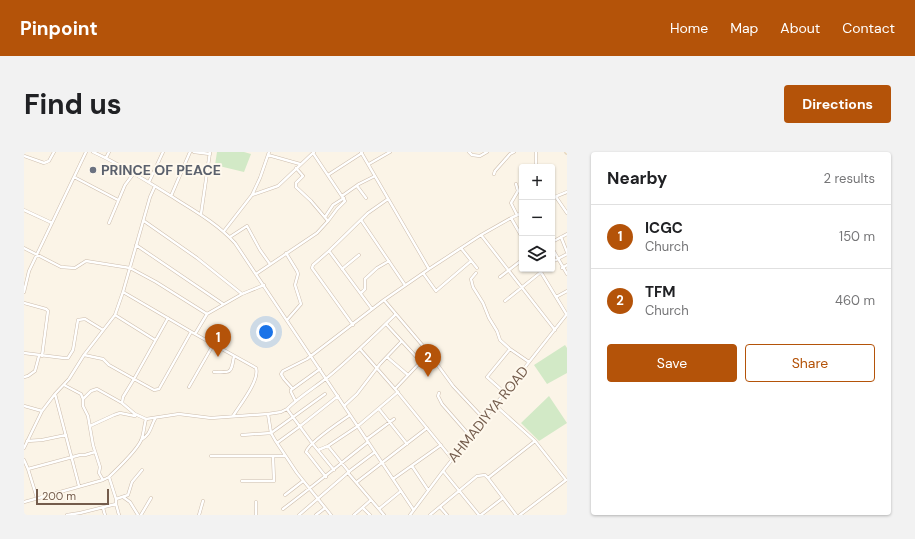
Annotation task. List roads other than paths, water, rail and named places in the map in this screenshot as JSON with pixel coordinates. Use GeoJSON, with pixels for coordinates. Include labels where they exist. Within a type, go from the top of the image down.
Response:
{"type":"FeatureCollection","features":[{"type":"Feature","properties":{"kind":"street"},"geometry":{"type":"LineString","coordinates":[[24,156],[44,164],[49,161],[54,152]]}},
{"type":"Feature","properties":{"kind":"street"},"geometry":{"type":"LineString","coordinates":[[24,292],[29,271],[86,152]]}},
{"type":"Feature","properties":{"kind":"street"},"geometry":{"type":"LineString","coordinates":[[93,152],[134,173],[201,214],[230,237],[264,285],[413,509]]}},
{"type":"Feature","properties":{"kind":"street"},"geometry":{"type":"LineString","coordinates":[[106,158],[109,152]]}},
{"type":"Feature","properties":{"kind":"street"},"geometry":{"type":"LineString","coordinates":[[149,182],[164,152]]}},
{"type":"Feature","properties":{"kind":"street"},"geometry":{"type":"LineString","coordinates":[[171,196],[190,152]]}},
{"type":"Feature","properties":{"kind":"street"},"geometry":{"type":"LineString","coordinates":[[194,152],[210,153],[201,214]]}},
{"type":"Feature","properties":{"kind":"street"},"geometry":{"type":"LineString","coordinates":[[252,195],[275,188],[314,152],[346,201],[317,232],[256,274]]}},
{"type":"Feature","properties":{"kind":"street"},"geometry":{"type":"LineString","coordinates":[[328,175],[353,160],[361,152],[429,268]]}},
{"type":"Feature","properties":{"kind":"street"},"geometry":{"type":"LineString","coordinates":[[369,164],[390,152]]}},
{"type":"Feature","properties":{"kind":"street"},"geometry":{"type":"LineString","coordinates":[[469,152],[480,156],[487,152]]}},
{"type":"Feature","properties":{"kind":"street"},"geometry":{"type":"LineString","coordinates":[[494,174],[495,170],[510,154],[514,152]]}},
{"type":"Feature","properties":{"kind":"street"},"geometry":{"type":"LineString","coordinates":[[536,152],[536,164]]}},
{"type":"Feature","properties":{"kind":"street"},"geometry":{"type":"LineString","coordinates":[[224,231],[252,195],[260,178],[268,154],[300,164]]}},
{"type":"Feature","properties":{"kind":"street"},"geometry":{"type":"LineString","coordinates":[[296,168],[303,176],[296,183],[296,187],[311,201],[328,221]]}},
{"type":"Feature","properties":{"kind":"street"},"geometry":{"type":"LineString","coordinates":[[110,223],[118,200],[134,173]]}},
{"type":"Feature","properties":{"kind":"street"},"geometry":{"type":"LineString","coordinates":[[325,217],[333,206],[356,186],[375,176]]}},
{"type":"Feature","properties":{"kind":"street"},"geometry":{"type":"LineString","coordinates":[[74,177],[118,200]]}},
{"type":"Feature","properties":{"kind":"street"},"geometry":{"type":"LineString","coordinates":[[295,400],[291,392],[292,388],[284,379],[282,372],[305,361],[384,300],[429,268],[481,235],[517,215],[511,203],[518,192],[516,184]]}},
{"type":"Feature","properties":{"kind":"street"},"geometry":{"type":"LineString","coordinates":[[24,448],[42,411],[64,385],[114,314],[130,268],[150,197],[155,186]]}},
{"type":"Feature","properties":{"kind":"street"},"geometry":{"type":"LineString","coordinates":[[356,186],[366,198]]}},
{"type":"Feature","properties":{"kind":"street"},"geometry":{"type":"LineString","coordinates":[[567,192],[556,197],[567,213]]}},
{"type":"Feature","properties":{"kind":"street"},"geometry":{"type":"LineString","coordinates":[[353,325],[312,268],[312,265],[330,251],[361,220],[388,199]]}},
{"type":"Feature","properties":{"kind":"street"},"geometry":{"type":"LineString","coordinates":[[24,210],[52,222]]}},
{"type":"Feature","properties":{"kind":"street"},"geometry":{"type":"LineString","coordinates":[[512,218],[521,236]]}},
{"type":"Feature","properties":{"kind":"street"},"geometry":{"type":"LineString","coordinates":[[361,220],[405,285]]}},
{"type":"Feature","properties":{"kind":"street"},"geometry":{"type":"LineString","coordinates":[[144,221],[197,258],[242,294]]}},
{"type":"Feature","properties":{"kind":"street"},"geometry":{"type":"LineString","coordinates":[[230,237],[247,226],[260,250],[270,264]]}},
{"type":"Feature","properties":{"kind":"street"},"geometry":{"type":"LineString","coordinates":[[555,240],[567,234]]}},
{"type":"Feature","properties":{"kind":"street"},"geometry":{"type":"LineString","coordinates":[[481,235],[555,330]]}},
{"type":"Feature","properties":{"kind":"street"},"geometry":{"type":"LineString","coordinates":[[555,260],[567,253],[561,237]]}},
{"type":"Feature","properties":{"kind":"street"},"geometry":{"type":"LineString","coordinates":[[136,244],[223,304]]}},
{"type":"Feature","properties":{"kind":"street"},"geometry":{"type":"LineString","coordinates":[[24,248],[65,268],[75,268],[86,261],[130,268],[207,314]]}},
{"type":"Feature","properties":{"kind":"street"},"geometry":{"type":"LineString","coordinates":[[461,248],[477,268]]}},
{"type":"Feature","properties":{"kind":"street"},"geometry":{"type":"LineString","coordinates":[[330,251],[372,309]]}},
{"type":"Feature","properties":{"kind":"street"},"geometry":{"type":"LineString","coordinates":[[286,253],[298,274],[295,285],[301,304],[287,320]]}},
{"type":"Feature","properties":{"kind":"street"},"geometry":{"type":"LineString","coordinates":[[555,254],[562,268],[567,274]]}},
{"type":"Feature","properties":{"kind":"street"},"geometry":{"type":"LineString","coordinates":[[342,269],[359,255]]}},
{"type":"Feature","properties":{"kind":"street"},"geometry":{"type":"LineString","coordinates":[[360,293],[365,289],[365,279],[377,268],[389,261]]}},
{"type":"Feature","properties":{"kind":"street"},"geometry":{"type":"LineString","coordinates":[[423,273],[436,291],[471,261]]}},
{"type":"Feature","properties":{"kind":"street"},"geometry":{"type":"LineString","coordinates":[[500,277],[519,262]]}},
{"type":"Feature","properties":{"kind":"street"},"geometry":{"type":"LineString","coordinates":[[562,268],[567,265]]}},
{"type":"Feature","properties":{"kind":"street"},"geometry":{"type":"LineString","coordinates":[[505,301],[522,288],[538,272]]}},
{"type":"Feature","properties":{"kind":"street"},"geometry":{"type":"LineString","coordinates":[[541,272],[567,314]]}},
{"type":"Feature","properties":{"kind":"street"},"geometry":{"type":"LineString","coordinates":[[476,273],[471,279],[473,287],[483,302],[500,340],[529,362]]}},
{"type":"Feature","properties":{"kind":"street"},"geometry":{"type":"LineString","coordinates":[[195,334],[207,314],[242,294],[264,285]]}},
{"type":"Feature","properties":{"kind":"street"},"geometry":{"type":"LineString","coordinates":[[556,297],[567,291]]}},
{"type":"Feature","properties":{"kind":"street"},"geometry":{"type":"LineString","coordinates":[[122,292],[213,345],[256,368],[258,373],[255,380],[233,416]]}},
{"type":"Feature","properties":{"kind":"street"},"geometry":{"type":"LineString","coordinates":[[384,300],[416,337],[453,386],[484,418]]}},
{"type":"Feature","properties":{"kind":"street"},"geometry":{"type":"LineString","coordinates":[[24,303],[46,309],[48,312],[41,356],[35,372],[24,377]]}},
{"type":"Feature","properties":{"kind":"street"},"geometry":{"type":"LineString","coordinates":[[114,314],[156,340]]}},
{"type":"Feature","properties":{"kind":"street","name":"AHMADIYYA ROAD"},"geometry":{"type":"LineString","coordinates":[[410,515],[442,471],[567,314]]}},
{"type":"Feature","properties":{"kind":"street"},"geometry":{"type":"LineString","coordinates":[[83,399],[91,391],[97,389],[122,403],[135,414],[146,419],[156,419],[179,414],[211,418],[281,412],[287,409],[295,400],[326,378],[396,315]]}},
{"type":"Feature","properties":{"kind":"street"},"geometry":{"type":"LineString","coordinates":[[122,403],[122,397],[134,380],[168,318]]}},
{"type":"Feature","properties":{"kind":"street"},"geometry":{"type":"LineString","coordinates":[[24,353],[68,358],[73,350],[78,320],[85,319],[103,330]]}},
{"type":"Feature","properties":{"kind":"street"},"geometry":{"type":"LineString","coordinates":[[386,324],[421,362]]}},
{"type":"Feature","properties":{"kind":"street"},"geometry":{"type":"LineString","coordinates":[[84,355],[103,359],[109,365],[134,380],[154,390],[159,389],[191,332]]}},
{"type":"Feature","properties":{"kind":"street"},"geometry":{"type":"LineString","coordinates":[[344,406],[357,394],[401,342]]}},
{"type":"Feature","properties":{"kind":"street"},"geometry":{"type":"LineString","coordinates":[[189,387],[213,345]]}},
{"type":"Feature","properties":{"kind":"street"},"geometry":{"type":"LineString","coordinates":[[360,349],[398,392],[452,459]]}},
{"type":"Feature","properties":{"kind":"street"},"geometry":{"type":"LineString","coordinates":[[504,393],[487,377],[510,349]]}},
{"type":"Feature","properties":{"kind":"street"},"geometry":{"type":"LineString","coordinates":[[395,389],[428,353]]}},
{"type":"Feature","properties":{"kind":"street"},"geometry":{"type":"LineString","coordinates":[[214,372],[230,372],[234,356]]}},
{"type":"Feature","properties":{"kind":"street"},"geometry":{"type":"LineString","coordinates":[[387,358],[408,375]]}},
{"type":"Feature","properties":{"kind":"street"},"geometry":{"type":"LineString","coordinates":[[292,388],[320,369]]}},
{"type":"Feature","properties":{"kind":"street"},"geometry":{"type":"LineString","coordinates":[[64,385],[81,394],[83,406],[88,416],[95,452],[103,480]]}},
{"type":"Feature","properties":{"kind":"street"},"geometry":{"type":"LineString","coordinates":[[318,450],[328,446],[358,426],[398,392]]}},
{"type":"Feature","properties":{"kind":"street"},"geometry":{"type":"LineString","coordinates":[[439,393],[439,399],[442,404],[470,436]]}},
{"type":"Feature","properties":{"kind":"street"},"geometry":{"type":"LineString","coordinates":[[55,394],[80,486]]}},
{"type":"Feature","properties":{"kind":"street"},"geometry":{"type":"LineString","coordinates":[[242,435],[271,433],[325,394]]}},
{"type":"Feature","properties":{"kind":"street"},"geometry":{"type":"LineString","coordinates":[[277,444],[338,396]]}},
{"type":"Feature","properties":{"kind":"street"},"geometry":{"type":"LineString","coordinates":[[495,405],[535,441],[566,480],[520,515]]}},
{"type":"Feature","properties":{"kind":"street"},"geometry":{"type":"LineString","coordinates":[[24,406],[42,411]]}},
{"type":"Feature","properties":{"kind":"street"},"geometry":{"type":"LineString","coordinates":[[287,409],[299,427],[334,470]]}},
{"type":"Feature","properties":{"kind":"street"},"geometry":{"type":"LineString","coordinates":[[379,409],[407,444]]}},
{"type":"Feature","properties":{"kind":"street"},"geometry":{"type":"LineString","coordinates":[[90,426],[118,414],[140,416]]}},
{"type":"Feature","properties":{"kind":"street"},"geometry":{"type":"LineString","coordinates":[[268,414],[271,433],[277,444],[303,481],[331,515]]}},
{"type":"Feature","properties":{"kind":"street"},"geometry":{"type":"LineString","coordinates":[[326,477],[306,452],[306,449],[350,415]]}},
{"type":"Feature","properties":{"kind":"street"},"geometry":{"type":"LineString","coordinates":[[141,440],[146,419]]}},
{"type":"Feature","properties":{"kind":"street"},"geometry":{"type":"LineString","coordinates":[[24,502],[109,477],[123,464],[141,440],[149,434],[156,419]]}},
{"type":"Feature","properties":{"kind":"street"},"geometry":{"type":"LineString","coordinates":[[283,509],[326,477],[394,419]]}},
{"type":"Feature","properties":{"kind":"street"},"geometry":{"type":"LineString","coordinates":[[357,482],[427,428]]}},
{"type":"Feature","properties":{"kind":"street"},"geometry":{"type":"LineString","coordinates":[[27,441],[42,440],[66,435]]}},
{"type":"Feature","properties":{"kind":"street"},"geometry":{"type":"LineString","coordinates":[[488,478],[535,441]]}},
{"type":"Feature","properties":{"kind":"street"},"geometry":{"type":"LineString","coordinates":[[393,479],[441,445]]}},
{"type":"Feature","properties":{"kind":"street"},"geometry":{"type":"LineString","coordinates":[[328,446],[384,515]]}},
{"type":"Feature","properties":{"kind":"street"},"geometry":{"type":"LineString","coordinates":[[28,469],[95,452]]}},
{"type":"Feature","properties":{"kind":"street"},"geometry":{"type":"LineString","coordinates":[[299,515],[348,472],[375,452]]}},
{"type":"Feature","properties":{"kind":"street"},"geometry":{"type":"LineString","coordinates":[[211,456],[286,456]]}},
{"type":"Feature","properties":{"kind":"street"},"geometry":{"type":"LineString","coordinates":[[242,481],[274,481],[273,456]]}},
{"type":"Feature","properties":{"kind":"street"},"geometry":{"type":"LineString","coordinates":[[24,460],[37,498]]}},
{"type":"Feature","properties":{"kind":"street"},"geometry":{"type":"LineString","coordinates":[[412,466],[428,490]]}},
{"type":"Feature","properties":{"kind":"street"},"geometry":{"type":"LineString","coordinates":[[116,499],[128,495],[132,482],[142,470]]}},
{"type":"Feature","properties":{"kind":"street"},"geometry":{"type":"LineString","coordinates":[[442,471],[480,515],[502,498]]}},
{"type":"Feature","properties":{"kind":"street"},"geometry":{"type":"LineString","coordinates":[[430,515],[460,492],[477,476],[485,475],[516,515]]}},
{"type":"Feature","properties":{"kind":"street"},"geometry":{"type":"LineString","coordinates":[[109,477],[119,515]]}},
{"type":"Feature","properties":{"kind":"street"},"geometry":{"type":"LineString","coordinates":[[285,495],[303,481]]}},
{"type":"Feature","properties":{"kind":"street"},"geometry":{"type":"LineString","coordinates":[[379,509],[401,491]]}},
{"type":"Feature","properties":{"kind":"street"},"geometry":{"type":"LineString","coordinates":[[123,497],[130,502],[138,515]]}},
{"type":"Feature","properties":{"kind":"street"},"geometry":{"type":"LineString","coordinates":[[142,515],[151,498]]}},
{"type":"Feature","properties":{"kind":"street"},"geometry":{"type":"LineString","coordinates":[[354,515],[371,500]]}},
{"type":"Feature","properties":{"kind":"street"},"geometry":{"type":"LineString","coordinates":[[199,515],[203,501]]}},
{"type":"Feature","properties":{"kind":"street"},"geometry":{"type":"LineString","coordinates":[[256,502],[256,515]]}},
{"type":"Feature","properties":{"kind":"street"},"geometry":{"type":"LineString","coordinates":[[67,515],[80,514],[116,504]]}},
{"type":"Feature","properties":{"kind":"street"},"geometry":{"type":"LineString","coordinates":[[440,507],[447,515]]}},
{"type":"Feature","properties":{"kind":"street"},"geometry":{"type":"LineString","coordinates":[[103,508],[105,515]]}},
{"type":"Feature","properties":{"kind":"street"},"geometry":{"type":"LineString","coordinates":[[316,515],[325,508]]}},
{"type":"Feature","properties":{"kind":"street"},"geometry":{"type":"LineString","coordinates":[[363,508],[370,515]]}},
{"type":"Feature","properties":{"kind":"place","name":"PRINCE OF PEACE"},"geometry":{"type":"Point","coordinates":[93,170]}},
{"type":"Feature","properties":{"kind":"place","name":"ICGC"},"geometry":{"type":"Point","coordinates":[218,357]}},
{"type":"Feature","properties":{"kind":"place","name":"TFM"},"geometry":{"type":"Point","coordinates":[428,377]}}]}
